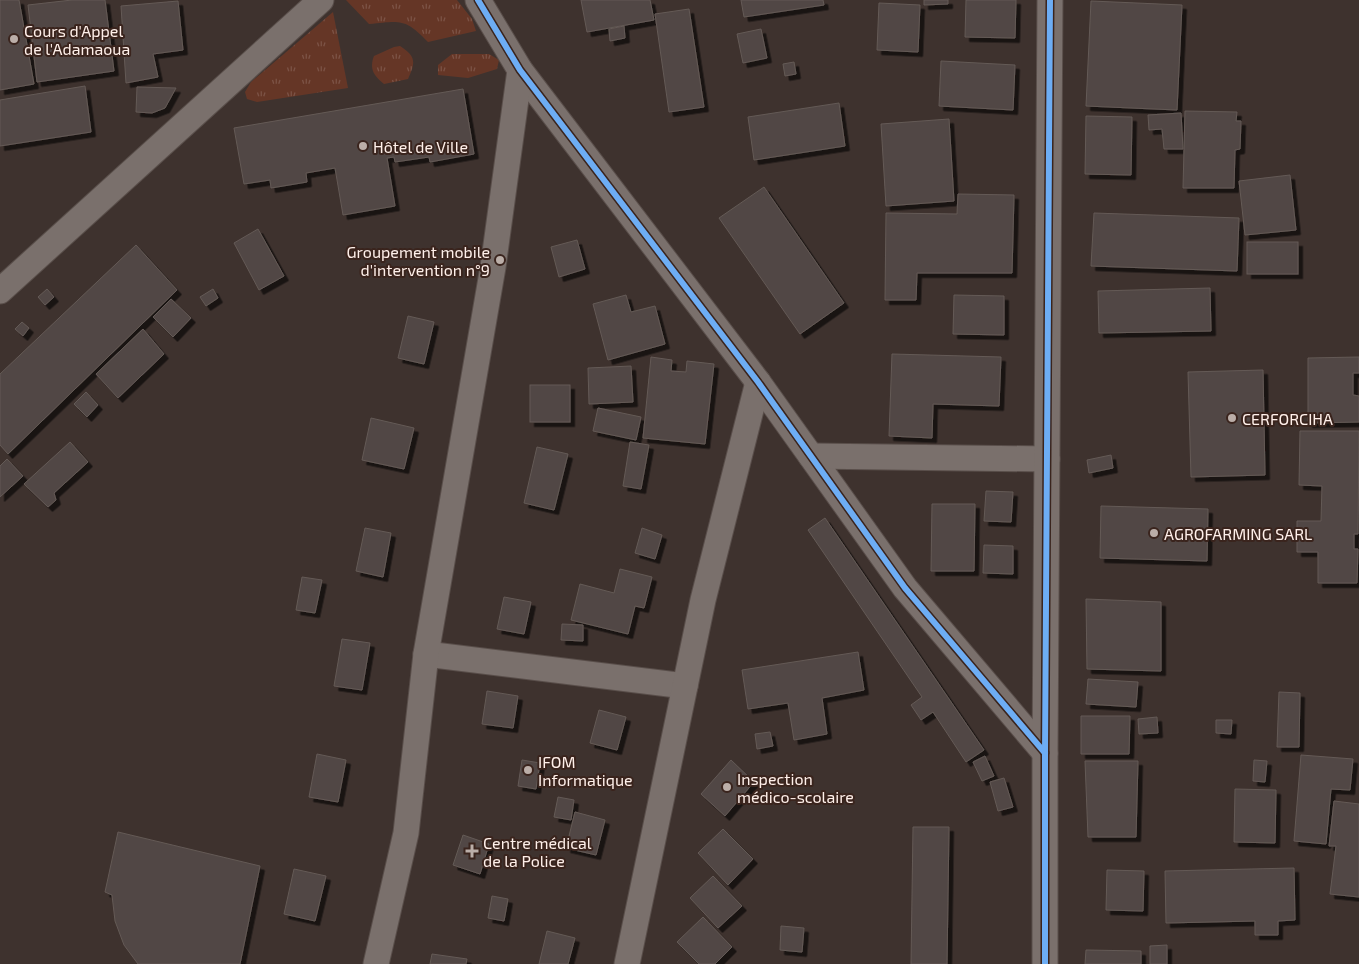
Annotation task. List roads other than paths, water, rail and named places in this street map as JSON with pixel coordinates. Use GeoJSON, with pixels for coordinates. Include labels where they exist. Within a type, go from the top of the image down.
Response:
{"type":"FeatureCollection","features":[{"type":"Feature","properties":{"kind":"street"},"geometry":{"type":"LineString","coordinates":[[0,291],[320,0]]}},
{"type":"Feature","properties":{"kind":"street"},"geometry":{"type":"LineString","coordinates":[[478,0],[520,70],[758,382],[905,588],[1045,752]]}},
{"type":"Feature","properties":{"kind":"street"},"geometry":{"type":"LineString","coordinates":[[1045,964],[1050,0]]}},
{"type":"Feature","properties":{"kind":"street"},"geometry":{"type":"LineString","coordinates":[[376,964],[406,833],[426,654],[493,267],[520,70]]}},
{"type":"Feature","properties":{"kind":"street"},"geometry":{"type":"LineString","coordinates":[[627,964],[703,600],[758,382]]}},
{"type":"Feature","properties":{"kind":"street"},"geometry":{"type":"LineString","coordinates":[[810,456],[1047,459]]}},
{"type":"Feature","properties":{"kind":"street"},"geometry":{"type":"LineString","coordinates":[[426,654],[685,686]]}},
{"type":"Feature","properties":{"kind":"place","name":"Cours d'Appel de l'Adamaoua"},"geometry":{"type":"Point","coordinates":[14,39]}},
{"type":"Feature","properties":{"kind":"place","name":"Hôtel de Ville"},"geometry":{"type":"Point","coordinates":[363,146]}},
{"type":"Feature","properties":{"kind":"place","name":"Groupement mobile d'intervention n°9"},"geometry":{"type":"Point","coordinates":[500,260]}},
{"type":"Feature","properties":{"kind":"place","name":"CERFORCIHA"},"geometry":{"type":"Point","coordinates":[1232,418]}},
{"type":"Feature","properties":{"kind":"place","name":"AGROFARMING SARL"},"geometry":{"type":"Point","coordinates":[1154,533]}},
{"type":"Feature","properties":{"kind":"place","name":"IFOM Informatique"},"geometry":{"type":"Point","coordinates":[528,770]}},
{"type":"Feature","properties":{"kind":"place","name":"Inspection médico-scolaire"},"geometry":{"type":"Point","coordinates":[727,787]}},
{"type":"Feature","properties":{"kind":"place","name":"Centre médical de la Police"},"geometry":{"type":"Point","coordinates":[472,851]}}]}
